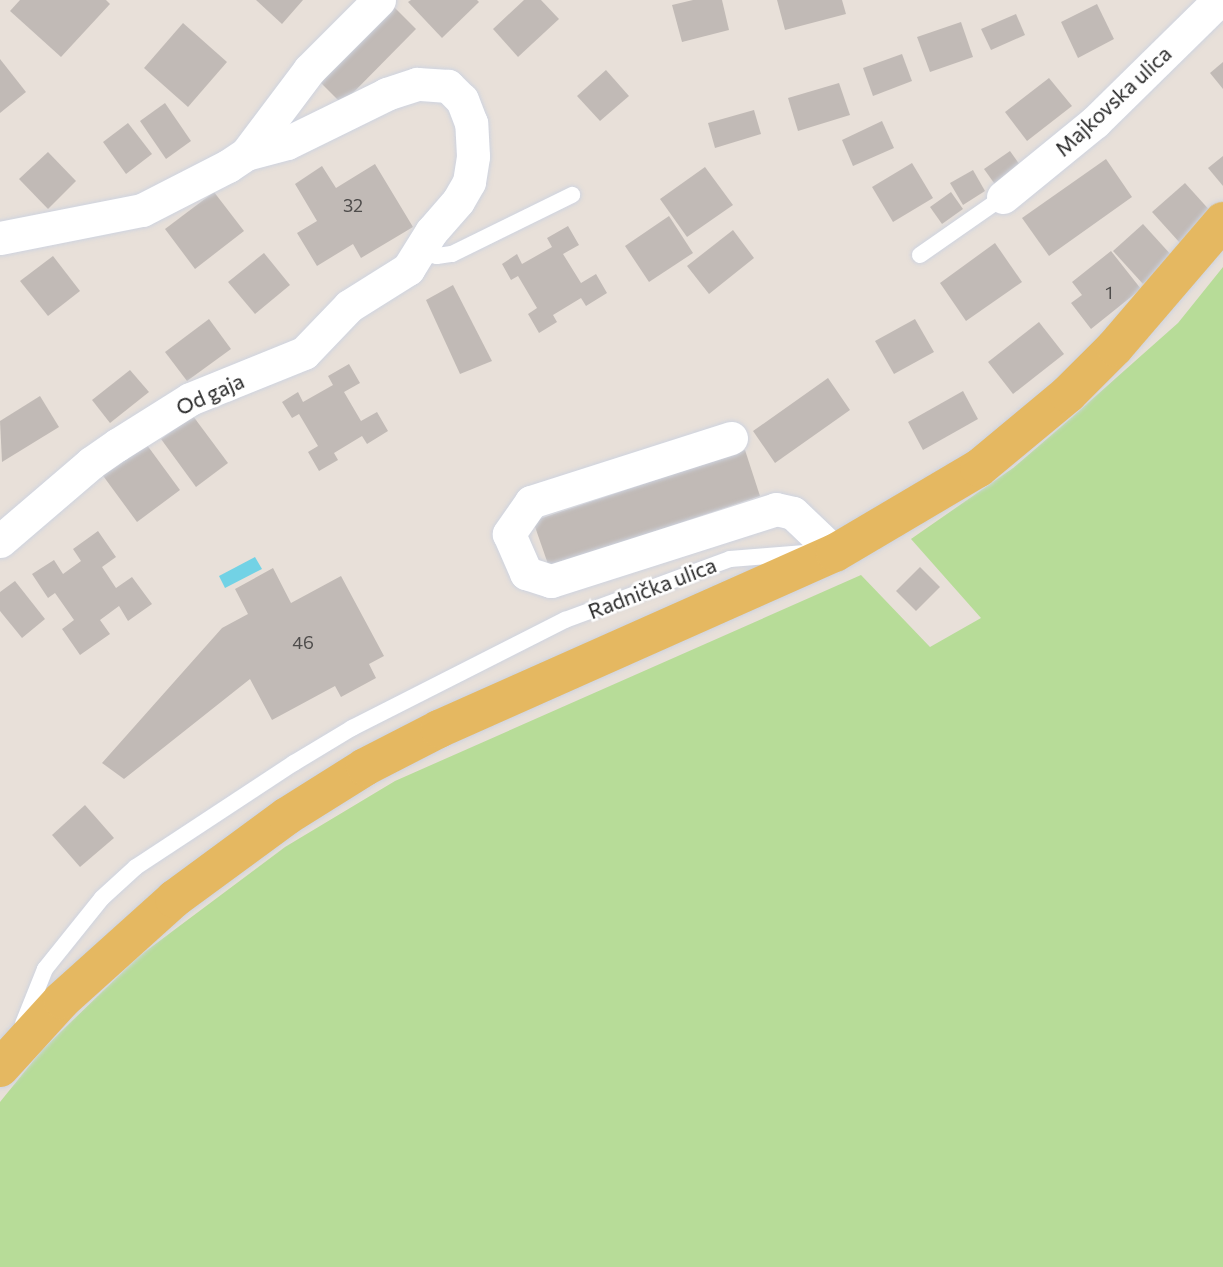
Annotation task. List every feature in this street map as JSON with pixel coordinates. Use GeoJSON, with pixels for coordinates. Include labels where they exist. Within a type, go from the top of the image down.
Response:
{"type":"FeatureCollection","features":[{"type":"Feature","properties":{"kind":"main road"},"geometry":{"type":"LineString","coordinates":[[5,1062],[62,1000],[174,899],[287,816],[365,767],[439,729],[835,553],[979,468],[1068,394],[1115,346],[1223,221]]}},
{"type":"Feature","properties":{"kind":"street"},"geometry":{"type":"LineString","coordinates":[[0,238],[142,210],[228,166],[246,154],[309,70],[379,0]]}},
{"type":"Feature","properties":{"kind":"street","name":"Majkovska ulica"},"geometry":{"type":"LineString","coordinates":[[1003,197],[1095,122],[1219,0]]}},
{"type":"Feature","properties":{"kind":"street","name":"Od gaja"},"geometry":{"type":"LineString","coordinates":[[0,541],[91,463],[180,405],[304,353],[349,306],[408,270],[431,232],[458,201],[469,181],[473,156],[471,123],[462,100],[448,86],[417,84],[387,94],[287,143],[246,154]]}},
{"type":"Feature","properties":{"kind":"street","name":"Radnička ulica"},"geometry":{"type":"LineString","coordinates":[[732,438],[531,502],[509,534],[526,573],[551,581],[776,509],[793,513],[835,553]]}},
{"type":"Feature","properties":{"kind":"lane"},"geometry":{"type":"LineString","coordinates":[[420,253],[437,256],[452,254],[572,195]]}},
{"type":"Feature","properties":{"kind":"lane"},"geometry":{"type":"LineString","coordinates":[[920,255],[1003,197]]}},
{"type":"Feature","properties":{"kind":"green space"},"geometry":{"type":"Polygon","coordinates":[[[1223,267],[1223,1267],[0,1267],[0,1102],[42,1050],[138,957],[285,847],[395,781],[861,575],[930,647],[981,618],[911,539],[1013,468],[1063,425],[1178,323],[1223,267]]]}},
{"type":"Feature","properties":{"kind":"water"},"geometry":{"type":"Polygon","coordinates":[[[255,557],[262,569],[225,588],[219,576],[255,557]]]}},
{"type":"Feature","properties":{"kind":"building"},"geometry":{"type":"Polygon","coordinates":[[[20,0],[106,0],[110,4],[61,57],[10,11],[20,0]]]}},
{"type":"Feature","properties":{"kind":"building"},"geometry":{"type":"Polygon","coordinates":[[[256,0],[303,0],[282,24],[256,0]]]}},
{"type":"Feature","properties":{"kind":"building"},"geometry":{"type":"Polygon","coordinates":[[[524,0],[541,0],[559,19],[518,57],[493,29],[524,0]]]}},
{"type":"Feature","properties":{"kind":"building"},"geometry":{"type":"Polygon","coordinates":[[[693,0],[722,0],[729,30],[682,42],[672,5],[693,0]]]}},
{"type":"Feature","properties":{"kind":"building"},"geometry":{"type":"Polygon","coordinates":[[[777,0],[842,0],[846,14],[785,30],[777,0]]]}},
{"type":"Feature","properties":{"kind":"building"},"geometry":{"type":"Polygon","coordinates":[[[408,2],[479,2],[442,38],[408,2]]]}},
{"type":"Feature","properties":{"kind":"building"},"geometry":{"type":"Polygon","coordinates":[[[390,3],[416,29],[342,104],[316,78],[390,3]]]}},
{"type":"Feature","properties":{"kind":"building"},"geometry":{"type":"Polygon","coordinates":[[[1097,4],[1114,39],[1078,58],[1061,22],[1097,4]]]}},
{"type":"Feature","properties":{"kind":"building"},"geometry":{"type":"Polygon","coordinates":[[[1016,14],[1025,35],[991,50],[981,29],[1016,14]]]}},
{"type":"Feature","properties":{"kind":"building"},"geometry":{"type":"Polygon","coordinates":[[[961,22],[973,57],[930,72],[917,37],[961,22]]]}},
{"type":"Feature","properties":{"kind":"building"},"geometry":{"type":"Polygon","coordinates":[[[183,23],[227,62],[188,107],[144,68],[183,23]]]}},
{"type":"Feature","properties":{"kind":"building"},"geometry":{"type":"Polygon","coordinates":[[[902,54],[912,81],[873,96],[863,68],[902,54]]]}},
{"type":"Feature","properties":{"kind":"building"},"geometry":{"type":"Polygon","coordinates":[[[0,59],[26,92],[0,113],[0,59]]]}},
{"type":"Feature","properties":{"kind":"building"},"geometry":{"type":"Polygon","coordinates":[[[1223,62],[1223,89],[1210,73],[1223,62]]]}},
{"type":"Feature","properties":{"kind":"building"},"geometry":{"type":"Polygon","coordinates":[[[606,70],[629,96],[600,121],[577,96],[606,70]]]}},
{"type":"Feature","properties":{"kind":"building"},"geometry":{"type":"Polygon","coordinates":[[[1049,78],[1072,106],[1027,141],[1005,112],[1049,78]]]}},
{"type":"Feature","properties":{"kind":"building"},"geometry":{"type":"Polygon","coordinates":[[[839,83],[850,115],[798,131],[788,98],[839,83]]]}},
{"type":"Feature","properties":{"kind":"building"},"geometry":{"type":"Polygon","coordinates":[[[165,103],[191,141],[166,159],[140,121],[165,103]]]}},
{"type":"Feature","properties":{"kind":"building"},"geometry":{"type":"Polygon","coordinates":[[[754,110],[761,134],[715,148],[708,123],[754,110]]]}},
{"type":"Feature","properties":{"kind":"building"},"geometry":{"type":"Polygon","coordinates":[[[882,121],[894,148],[853,166],[842,140],[882,121]]]}},
{"type":"Feature","properties":{"kind":"building"},"geometry":{"type":"Polygon","coordinates":[[[128,123],[152,154],[126,174],[103,142],[128,123]]]}},
{"type":"Feature","properties":{"kind":"building"},"geometry":{"type":"Polygon","coordinates":[[[1010,151],[1025,172],[999,190],[984,169],[1010,151]]]}},
{"type":"Feature","properties":{"kind":"building"},"geometry":{"type":"Polygon","coordinates":[[[48,152],[76,181],[48,209],[19,179],[48,152]]]}},
{"type":"Feature","properties":{"kind":"building"},"geometry":{"type":"Polygon","coordinates":[[[1223,156],[1223,186],[1208,168],[1223,156]]]}},
{"type":"Feature","properties":{"kind":"building"},"geometry":{"type":"Polygon","coordinates":[[[1106,159],[1132,197],[1049,256],[1022,218],[1106,159]]]}},
{"type":"Feature","properties":{"kind":"building"},"geometry":{"type":"Polygon","coordinates":[[[912,163],[933,198],[893,222],[872,187],[912,163]]]}},
{"type":"Feature","properties":{"kind":"building"},"geometry":{"type":"Polygon","coordinates":[[[375,164],[413,227],[361,258],[353,244],[317,266],[297,233],[317,221],[295,184],[322,166],[336,188],[375,164]]]}},
{"type":"Feature","properties":{"kind":"building"},"geometry":{"type":"Polygon","coordinates":[[[705,167],[733,205],[687,237],[660,199],[705,167]]]}},
{"type":"Feature","properties":{"kind":"building"},"geometry":{"type":"Polygon","coordinates":[[[973,170],[985,191],[963,205],[950,183],[973,170]]]}},
{"type":"Feature","properties":{"kind":"building"},"geometry":{"type":"Polygon","coordinates":[[[1185,183],[1213,214],[1180,243],[1152,212],[1185,183]]]}},
{"type":"Feature","properties":{"kind":"building"},"geometry":{"type":"Polygon","coordinates":[[[214,192],[244,231],[195,269],[165,229],[214,192]]]}},
{"type":"Feature","properties":{"kind":"building"},"geometry":{"type":"Polygon","coordinates":[[[951,192],[963,209],[942,224],[930,207],[951,192]]]}},
{"type":"Feature","properties":{"kind":"building"},"geometry":{"type":"Polygon","coordinates":[[[669,216],[693,253],[649,282],[625,246],[669,216]]]}},
{"type":"Feature","properties":{"kind":"building"},"geometry":{"type":"Polygon","coordinates":[[[1143,224],[1173,257],[1143,284],[1113,251],[1143,224]]]}},
{"type":"Feature","properties":{"kind":"building"},"geometry":{"type":"Polygon","coordinates":[[[568,226],[579,245],[563,254],[581,283],[596,274],[607,293],[586,306],[581,298],[553,315],[557,322],[539,333],[528,314],[537,308],[518,276],[511,280],[502,264],[517,254],[522,264],[552,247],[547,238],[568,226]]]}},
{"type":"Feature","properties":{"kind":"building"},"geometry":{"type":"Polygon","coordinates":[[[733,230],[754,258],[709,294],[687,266],[733,230]]]}},
{"type":"Feature","properties":{"kind":"building"},"geometry":{"type":"Polygon","coordinates":[[[995,243],[1022,282],[966,321],[940,283],[995,243]]]}},
{"type":"Feature","properties":{"kind":"building"},"geometry":{"type":"Polygon","coordinates":[[[1111,251],[1141,289],[1091,329],[1071,303],[1082,295],[1072,282],[1111,251]]]}},
{"type":"Feature","properties":{"kind":"building"},"geometry":{"type":"Polygon","coordinates":[[[264,253],[290,285],[255,314],[228,282],[264,253]]]}},
{"type":"Feature","properties":{"kind":"building"},"geometry":{"type":"Polygon","coordinates":[[[53,256],[80,291],[48,316],[20,281],[53,256]]]}},
{"type":"Feature","properties":{"kind":"building"},"geometry":{"type":"Polygon","coordinates":[[[453,285],[492,361],[460,374],[426,300],[453,285]]]}},
{"type":"Feature","properties":{"kind":"building"},"geometry":{"type":"Polygon","coordinates":[[[209,319],[231,349],[187,381],[165,352],[209,319]]]}},
{"type":"Feature","properties":{"kind":"building"},"geometry":{"type":"Polygon","coordinates":[[[915,319],[934,352],[894,374],[875,341],[915,319]]]}},
{"type":"Feature","properties":{"kind":"building"},"geometry":{"type":"Polygon","coordinates":[[[1039,322],[1064,354],[1013,394],[988,362],[1039,322]]]}},
{"type":"Feature","properties":{"kind":"building"},"geometry":{"type":"Polygon","coordinates":[[[349,364],[360,383],[344,392],[361,421],[377,412],[388,431],[367,444],[362,436],[334,453],[338,460],[319,471],[308,452],[318,446],[299,414],[292,418],[282,402],[298,392],[303,402],[333,385],[328,376],[349,364]]]}},
{"type":"Feature","properties":{"kind":"building"},"geometry":{"type":"Polygon","coordinates":[[[130,370],[149,392],[110,423],[92,400],[130,370]]]}},
{"type":"Feature","properties":{"kind":"building"},"geometry":{"type":"Polygon","coordinates":[[[828,378],[850,410],[775,463],[753,431],[828,378]]]}},
{"type":"Feature","properties":{"kind":"building"},"geometry":{"type":"Polygon","coordinates":[[[963,391],[978,419],[923,450],[908,422],[963,391]]]}},
{"type":"Feature","properties":{"kind":"building"},"geometry":{"type":"Polygon","coordinates":[[[40,396],[59,427],[2,462],[0,421],[40,396]]]}},
{"type":"Feature","properties":{"kind":"building"},"geometry":{"type":"Polygon","coordinates":[[[193,416],[228,463],[196,487],[161,439],[193,416]]]}},
{"type":"Feature","properties":{"kind":"building"},"geometry":{"type":"Polygon","coordinates":[[[144,441],[180,490],[137,522],[101,473],[144,441]]]}},
{"type":"Feature","properties":{"kind":"building"},"geometry":{"type":"Polygon","coordinates":[[[745,450],[760,496],[549,567],[533,521],[745,450]]]}},
{"type":"Feature","properties":{"kind":"building"},"geometry":{"type":"Polygon","coordinates":[[[98,531],[116,557],[102,567],[116,588],[132,577],[152,604],[128,621],[119,606],[100,620],[110,634],[80,655],[62,629],[74,620],[55,593],[48,598],[32,574],[54,560],[63,574],[81,561],[73,549],[98,531]]]}},
{"type":"Feature","properties":{"kind":"building"},"geometry":{"type":"Polygon","coordinates":[[[920,567],[940,587],[916,611],[896,591],[920,567]]]}},
{"type":"Feature","properties":{"kind":"building"},"geometry":{"type":"Polygon","coordinates":[[[273,568],[291,603],[341,576],[384,656],[369,664],[376,678],[341,697],[335,686],[272,720],[250,679],[124,779],[102,763],[222,628],[248,614],[235,589],[273,568]]]}},
{"type":"Feature","properties":{"kind":"building"},"geometry":{"type":"Polygon","coordinates":[[[15,581],[45,619],[22,638],[0,611],[0,592],[15,581]]]}},
{"type":"Feature","properties":{"kind":"building"},"geometry":{"type":"Polygon","coordinates":[[[85,805],[114,838],[80,867],[52,835],[85,805]]]}}]}
